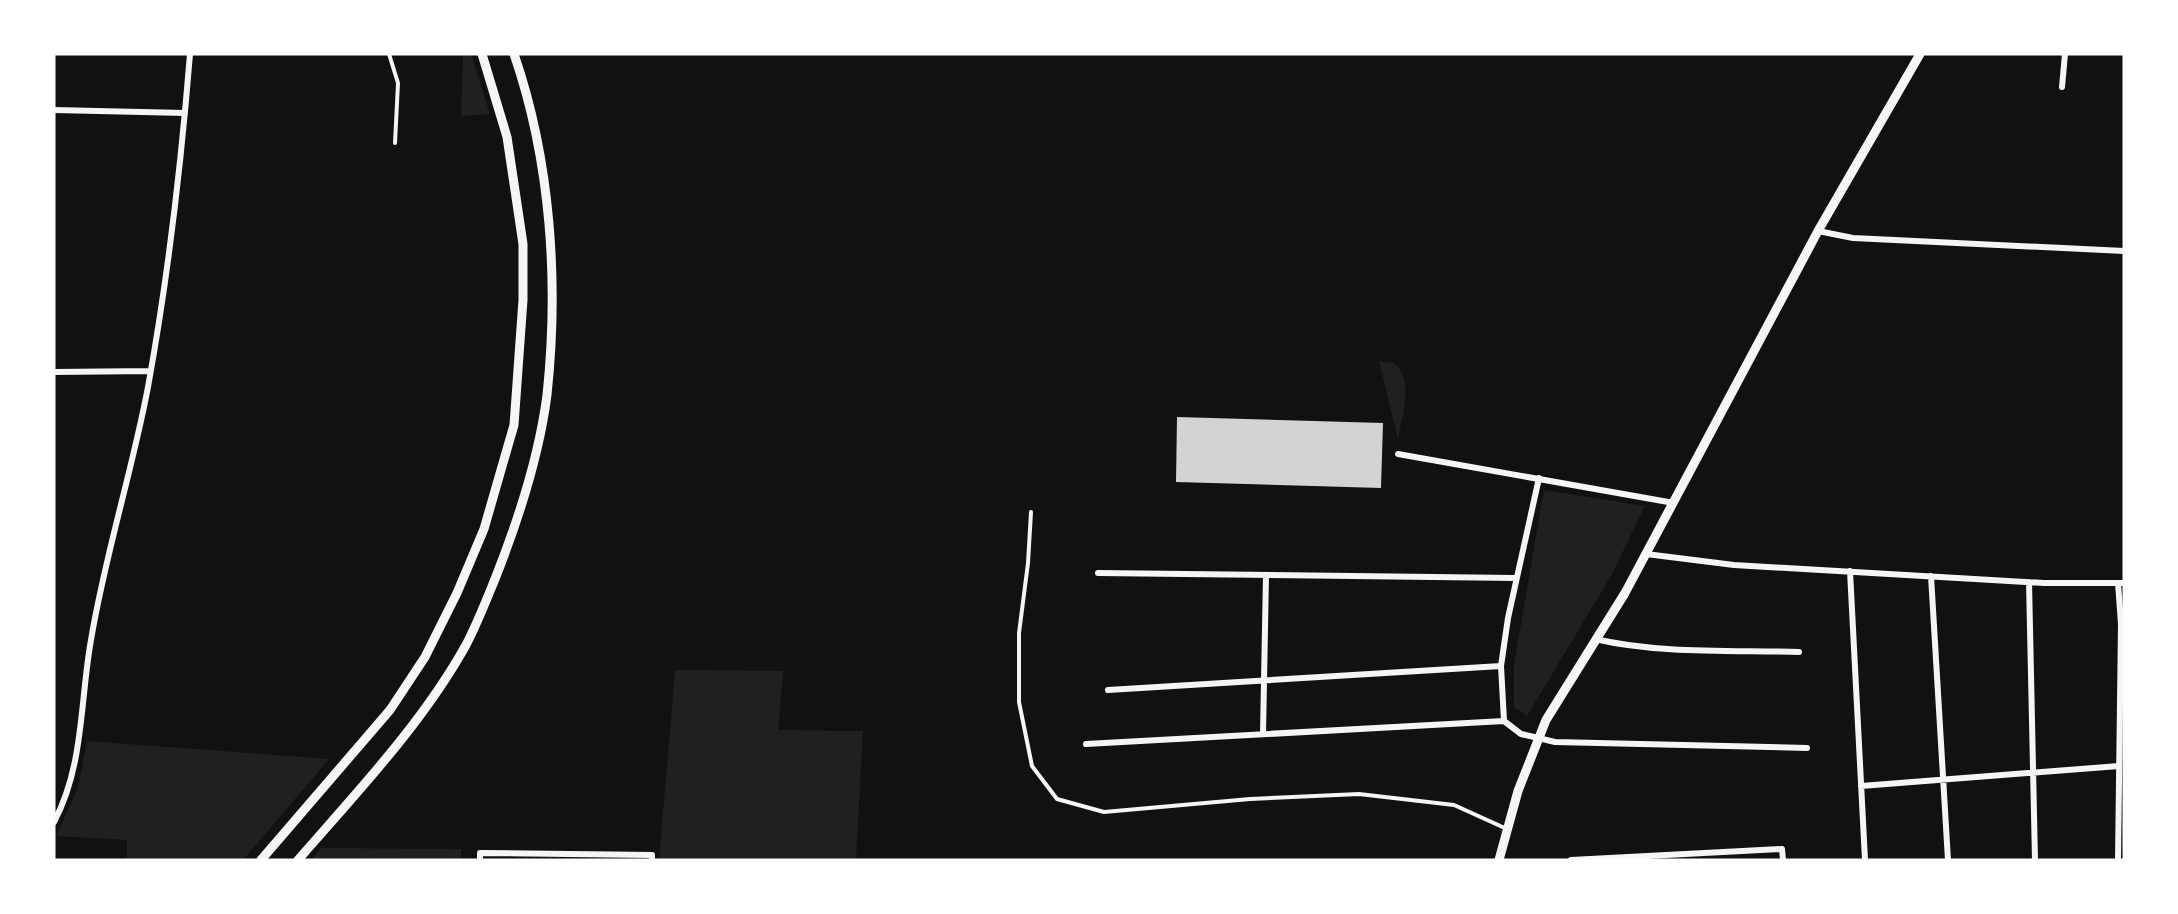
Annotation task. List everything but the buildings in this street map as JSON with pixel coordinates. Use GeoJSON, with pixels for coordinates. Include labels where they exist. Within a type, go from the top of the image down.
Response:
{"type":"FeatureCollection","features":[{"type":"Feature","properties":{"kind":"street"},"geometry":{"type":"LineString","coordinates":[[54,822],[70,788],[79,740],[91,641],[150,371],[169,261],[190,54]]}},
{"type":"Feature","properties":{"kind":"street"},"geometry":{"type":"LineString","coordinates":[[261,860],[390,710],[425,657],[457,593],[484,529],[514,425],[524,300],[523,244],[507,137],[482,54]]}},
{"type":"Feature","properties":{"kind":"street"},"geometry":{"type":"LineString","coordinates":[[298,860],[384,760],[442,682],[466,644],[511,540],[530,473],[546,397],[551,267],[547,207],[537,144],[527,91],[514,54]]}},
{"type":"Feature","properties":{"kind":"street"},"geometry":{"type":"LineString","coordinates":[[1499,860],[1518,791],[1551,711],[1646,554],[1818,231],[1920,54]]}},
{"type":"Feature","properties":{"kind":"street"},"geometry":{"type":"LineString","coordinates":[[2062,87],[2066,54]]}},
{"type":"Feature","properties":{"kind":"street"},"geometry":{"type":"LineString","coordinates":[[54,110],[185,113]]}},
{"type":"Feature","properties":{"kind":"street"},"geometry":{"type":"LineString","coordinates":[[1818,231],[1853,238],[2124,251]]}},
{"type":"Feature","properties":{"kind":"street"},"geometry":{"type":"LineString","coordinates":[[54,372],[150,371]]}},
{"type":"Feature","properties":{"kind":"street"},"geometry":{"type":"LineString","coordinates":[[1398,454],[1674,503]]}},
{"type":"Feature","properties":{"kind":"street"},"geometry":{"type":"LineString","coordinates":[[1504,721],[1501,666],[1515,578],[1539,478]]}},
{"type":"Feature","properties":{"kind":"street"},"geometry":{"type":"LineString","coordinates":[[1646,554],[1734,565],[2029,582],[2121,583],[2118,860]]}},
{"type":"Feature","properties":{"kind":"street"},"geometry":{"type":"LineString","coordinates":[[1850,571],[1865,860]]}},
{"type":"Feature","properties":{"kind":"street"},"geometry":{"type":"LineString","coordinates":[[1098,573],[1515,578]]}},
{"type":"Feature","properties":{"kind":"street"},"geometry":{"type":"LineString","coordinates":[[1263,734],[1266,575]]}},
{"type":"Feature","properties":{"kind":"street"},"geometry":{"type":"LineString","coordinates":[[1931,576],[1948,860]]}},
{"type":"Feature","properties":{"kind":"street"},"geometry":{"type":"LineString","coordinates":[[2029,582],[2036,860]]}},
{"type":"Feature","properties":{"kind":"street"},"geometry":{"type":"LineString","coordinates":[[1595,639],[1618,645],[1798,652]]}},
{"type":"Feature","properties":{"kind":"street"},"geometry":{"type":"LineString","coordinates":[[1108,690],[1501,666]]}},
{"type":"Feature","properties":{"kind":"street"},"geometry":{"type":"LineString","coordinates":[[1086,744],[1504,721],[1521,734],[1538,740],[1807,748]]}},
{"type":"Feature","properties":{"kind":"street"},"geometry":{"type":"LineString","coordinates":[[1861,786],[1944,782],[2119,766]]}},
{"type":"Feature","properties":{"kind":"street"},"geometry":{"type":"LineString","coordinates":[[1571,860],[1716,856],[1782,849],[1783,860]]}},
{"type":"Feature","properties":{"kind":"street"},"geometry":{"type":"LineString","coordinates":[[480,860],[480,853],[566,858],[652,855],[652,860]]}},
{"type":"Feature","properties":{"kind":"lane"},"geometry":{"type":"LineString","coordinates":[[388,54],[398,83],[395,143]]}},
{"type":"Feature","properties":{"kind":"lane"},"geometry":{"type":"LineString","coordinates":[[1031,512],[1028,563],[1019,633],[1019,702],[1032,766],[1057,799],[1104,812],[1250,799],[1359,794],[1454,805],[1507,830]]}},
{"type":"Feature","properties":{"kind":"shaded area"},"geometry":{"type":"Polygon","coordinates":[[[463,54],[471,54],[490,114],[461,116],[463,54]]]}},
{"type":"Feature","properties":{"kind":"shaded area"},"geometry":{"type":"Polygon","coordinates":[[[1379,361],[1393,363],[1400,369],[1404,378],[1404,410],[1398,439],[1379,361]]]}},
{"type":"Feature","properties":{"kind":"shaded area"},"geometry":{"type":"Polygon","coordinates":[[[1544,490],[1645,506],[1612,574],[1527,716],[1514,707],[1514,665],[1544,490]]]}},
{"type":"Feature","properties":{"kind":"shaded area"},"geometry":{"type":"Polygon","coordinates":[[[675,670],[783,671],[778,730],[863,731],[856,860],[659,860],[675,670]]]}},
{"type":"Feature","properties":{"kind":"shaded area"},"geometry":{"type":"Polygon","coordinates":[[[87,741],[329,759],[243,860],[127,860],[127,840],[56,836],[78,788],[87,741]]]}},
{"type":"Feature","properties":{"kind":"shaded area"},"geometry":{"type":"Polygon","coordinates":[[[321,848],[461,849],[461,860],[311,860],[321,848]]]}}]}
